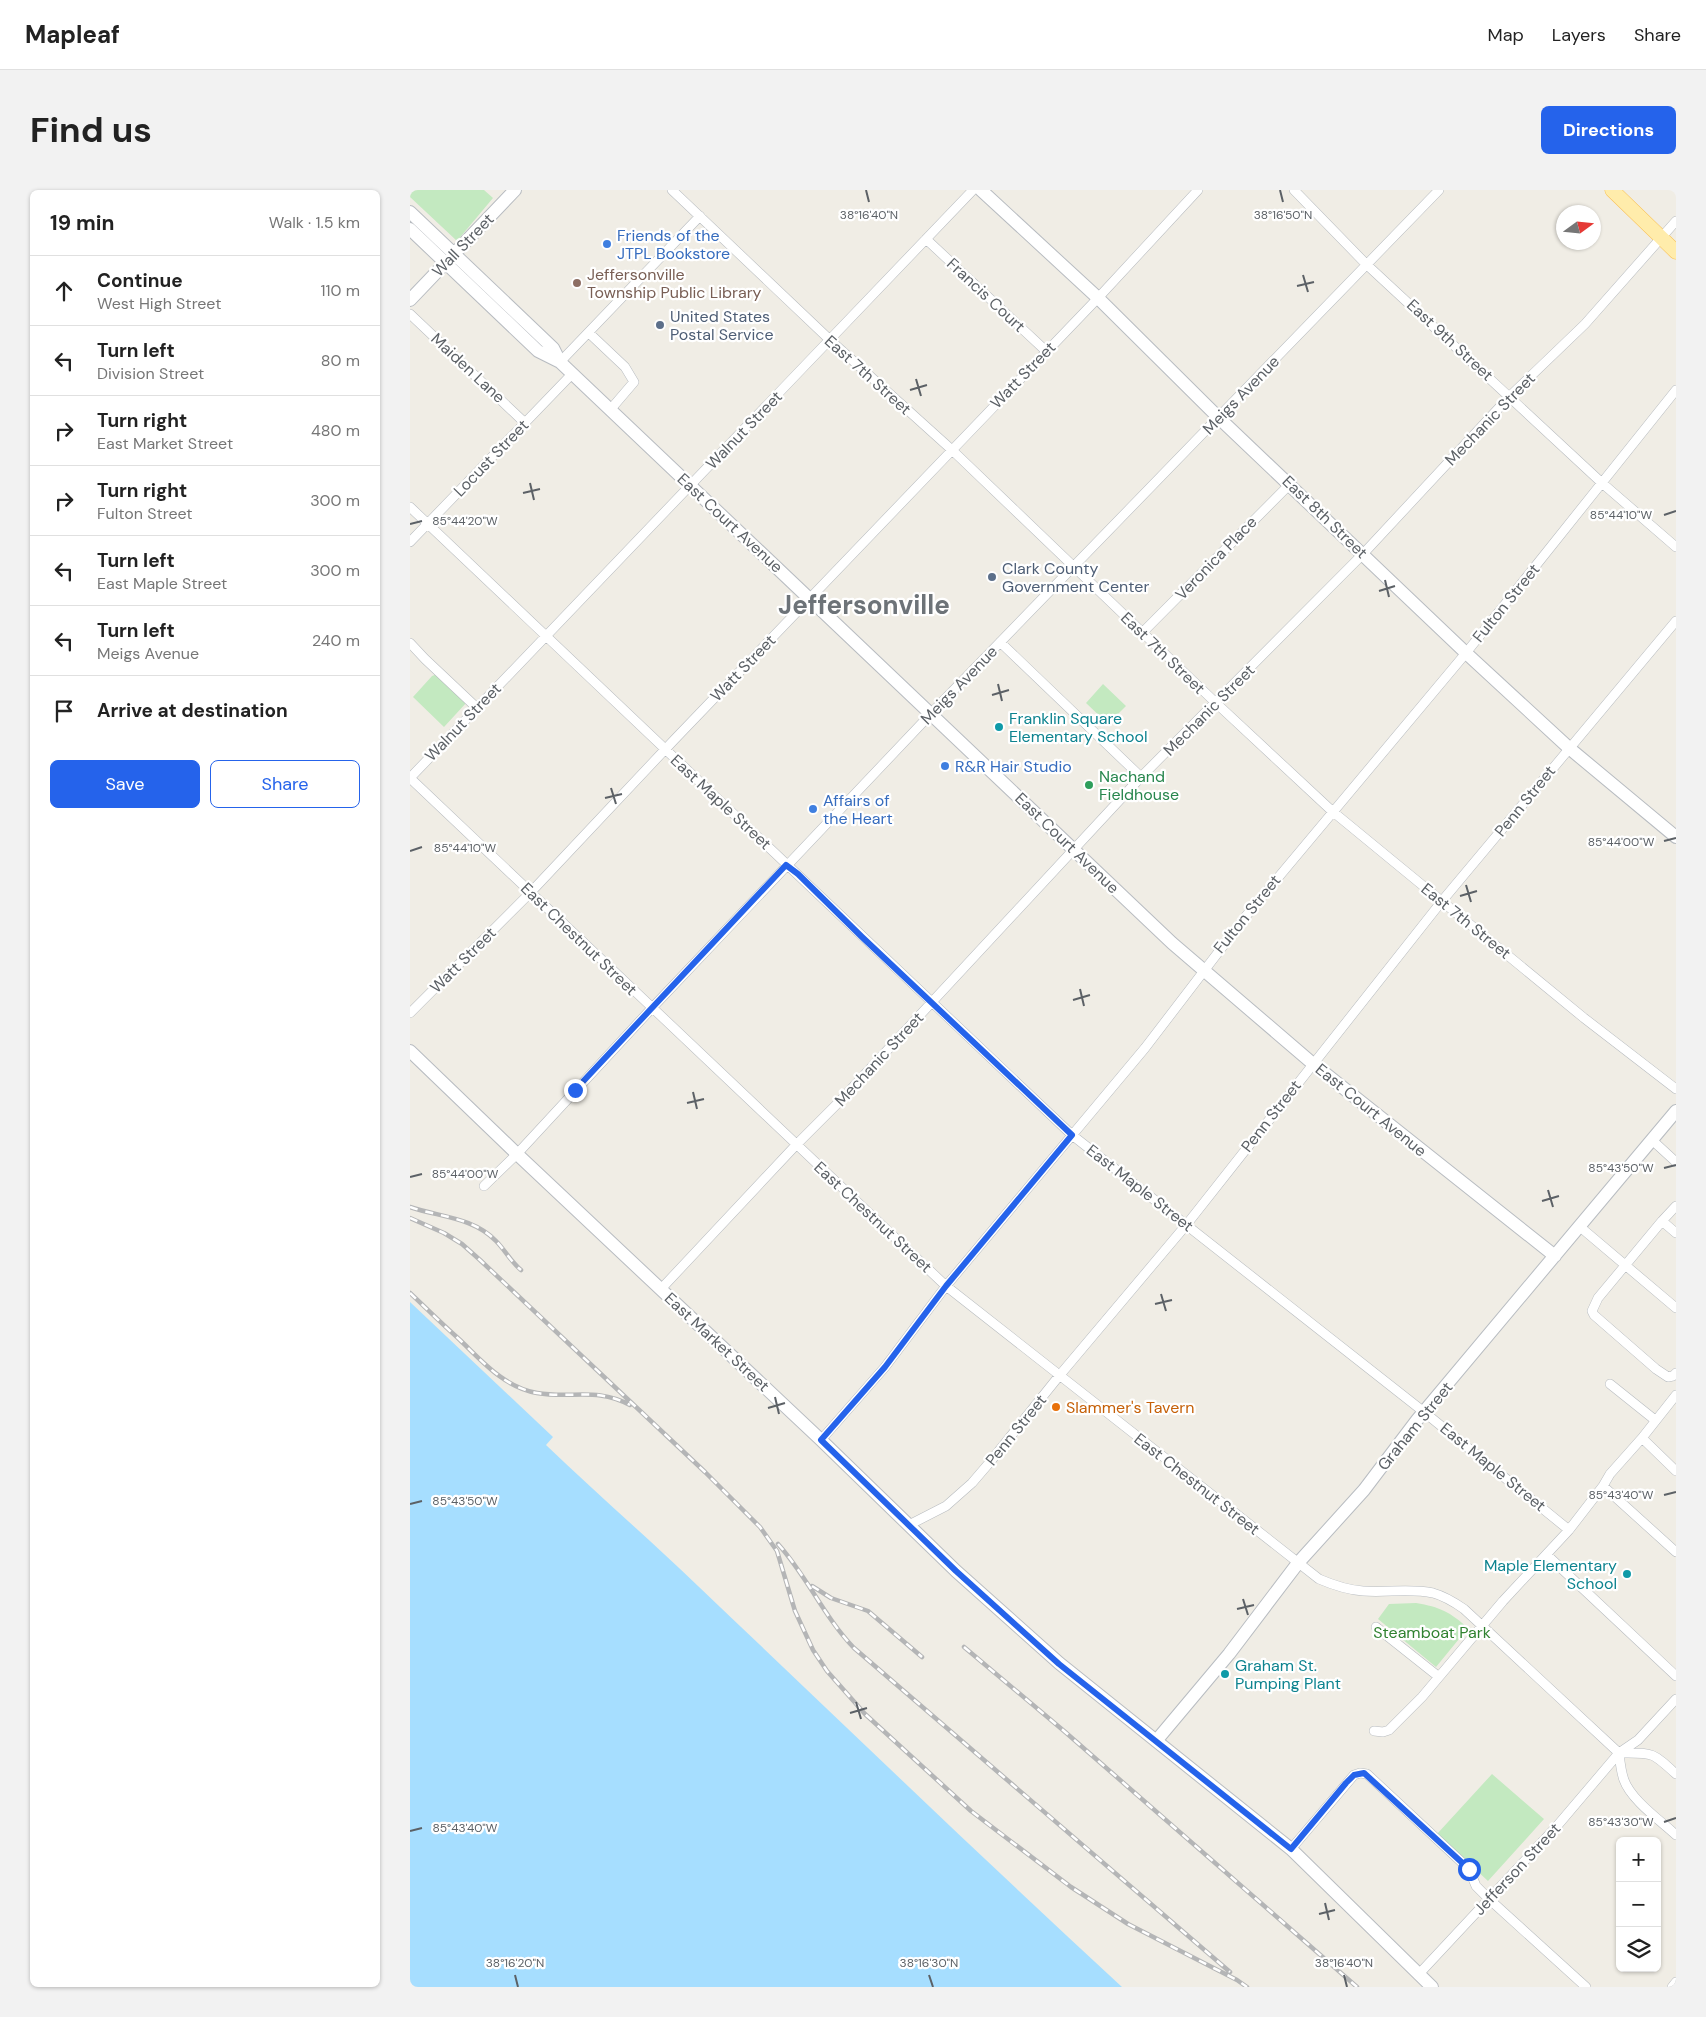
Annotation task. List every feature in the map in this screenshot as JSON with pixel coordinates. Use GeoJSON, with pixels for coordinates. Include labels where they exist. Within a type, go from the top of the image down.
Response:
{"type":"FeatureCollection","features":[{"type":"Feature","properties":{"kind":"main road"},"geometry":{"type":"LineString","coordinates":[[1612,190],[1676,252]]}},
{"type":"Feature","properties":{"kind":"street","name":"Wall Street"},"geometry":{"type":"LineString","coordinates":[[410,300],[515,190]]}},
{"type":"Feature","properties":{"kind":"street","name":"East 7th Street"},"geometry":{"type":"LineString","coordinates":[[672,190],[830,340],[952,450],[1142,634],[1332,811],[1584,1018],[1676,1089]]}},
{"type":"Feature","properties":{"kind":"street","name":"Walnut Street"},"geometry":{"type":"LineString","coordinates":[[410,778],[973,190]]}},
{"type":"Feature","properties":{"kind":"street","name":"East 8th Street"},"geometry":{"type":"LineString","coordinates":[[981,190],[1098,298],[1219,418],[1569,748],[1674,831]]}},
{"type":"Feature","properties":{"kind":"street","name":"Watt Street"},"geometry":{"type":"LineString","coordinates":[[410,1013],[530,893],[1098,298],[1198,190]]}},
{"type":"Feature","properties":{"kind":"street","name":"East 9th Street"},"geometry":{"type":"LineString","coordinates":[[1294,190],[1366,264],[1602,483],[1676,547]]}},
{"type":"Feature","properties":{"kind":"street","name":"Meigs Avenue"},"geometry":{"type":"LineString","coordinates":[[484,1186],[517,1154],[786,865],[1438,190]]}},
{"type":"Feature","properties":{"kind":"street","name":"East Court Avenue"},"geometry":{"type":"LineString","coordinates":[[410,212],[449,259],[538,351],[560,362],[1172,943],[1312,1063],[1555,1256]]}},
{"type":"Feature","properties":{"kind":"street"},"geometry":{"type":"LineString","coordinates":[[560,362],[700,216]]}},
{"type":"Feature","properties":{"kind":"street","name":"Mechanic Street"},"geometry":{"type":"LineString","coordinates":[[661,1289],[796,1145],[841,1100],[1141,777],[1363,554],[1510,396],[1585,324],[1676,221]]}},
{"type":"Feature","properties":{"kind":"street","name":"East Court Avenue"},"geometry":{"type":"LineString","coordinates":[[410,229],[449,259]]}},
{"type":"Feature","properties":{"kind":"street","name":"Francis Court"},"geometry":{"type":"LineString","coordinates":[[926,239],[1046,351]]}},
{"type":"Feature","properties":{"kind":"street","name":"Maiden Lane"},"geometry":{"type":"LineString","coordinates":[[410,314],[525,423]]}},
{"type":"Feature","properties":{"kind":"street"},"geometry":{"type":"LineString","coordinates":[[589,333],[625,367],[634,382],[610,410]]}},
{"type":"Feature","properties":{"kind":"street","name":"Locust Street"},"geometry":{"type":"LineString","coordinates":[[410,542],[572,374]]}},
{"type":"Feature","properties":{"kind":"street","name":"Fulton Street"},"geometry":{"type":"LineString","coordinates":[[821,1440],[885,1367],[946,1286],[1145,1048],[1203,970],[1332,811],[1466,652],[1676,390]]}},
{"type":"Feature","properties":{"kind":"street","name":"Veronica Place"},"geometry":{"type":"LineString","coordinates":[[1142,634],[1290,484]]}},
{"type":"Feature","properties":{"kind":"street","name":"East Maple Street"},"geometry":{"type":"LineString","coordinates":[[410,507],[1072,1135],[1424,1412],[1569,1530]]}},
{"type":"Feature","properties":{"kind":"street","name":"Penn Street"},"geometry":{"type":"LineString","coordinates":[[909,1525],[946,1506],[972,1483],[1187,1224],[1312,1063],[1380,981],[1442,901],[1676,621]]}},
{"type":"Feature","properties":{"kind":"street"},"geometry":{"type":"LineString","coordinates":[[1000,642],[1141,777]]}},
{"type":"Feature","properties":{"kind":"street"},"geometry":{"type":"LineString","coordinates":[[410,643],[477,708]]}},
{"type":"Feature","properties":{"kind":"street","name":"East Chestnut Street"},"geometry":{"type":"LineString","coordinates":[[410,778],[946,1286],[1319,1579],[1335,1586],[1363,1591],[1421,1591],[1438,1595],[1458,1605],[1483,1625],[1619,1753]]}},
{"type":"Feature","properties":{"kind":"street","name":"East Market Street"},"geometry":{"type":"LineString","coordinates":[[410,1051],[821,1440],[956,1571],[1059,1664],[1291,1849],[1432,1987]]}},
{"type":"Feature","properties":{"kind":"street","name":"Graham Street"},"geometry":{"type":"LineString","coordinates":[[1156,1741],[1229,1654],[1298,1563],[1364,1490],[1424,1412],[1676,1111]]}},
{"type":"Feature","properties":{"kind":"street"},"geometry":{"type":"LineString","coordinates":[[1652,1140],[1676,1162]]}},
{"type":"Feature","properties":{"kind":"street"},"geometry":{"type":"LineString","coordinates":[[1676,1206],[1598,1298],[1592,1311],[1594,1315],[1656,1369],[1668,1376],[1673,1376],[1676,1373]]}},
{"type":"Feature","properties":{"kind":"street"},"geometry":{"type":"LineString","coordinates":[[1662,1221],[1676,1234]]}},
{"type":"Feature","properties":{"kind":"street"},"geometry":{"type":"LineString","coordinates":[[1579,1226],[1676,1308]]}},
{"type":"Feature","properties":{"kind":"street"},"geometry":{"type":"LineString","coordinates":[[1610,1384],[1655,1420]]}},
{"type":"Feature","properties":{"kind":"street"},"geometry":{"type":"LineString","coordinates":[[1374,1731],[1383,1732],[1396,1725],[1503,1601],[1569,1530],[1613,1470],[1642,1438],[1676,1395]]}},
{"type":"Feature","properties":{"kind":"street"},"geometry":{"type":"LineString","coordinates":[[1642,1438],[1676,1471]]}},
{"type":"Feature","properties":{"kind":"street"},"geometry":{"type":"LineString","coordinates":[[1603,1486],[1676,1552]]}},
{"type":"Feature","properties":{"kind":"street"},"geometry":{"type":"LineString","coordinates":[[1547,1555],[1676,1676]]}},
{"type":"Feature","properties":{"kind":"street"},"geometry":{"type":"LineString","coordinates":[[1376,1627],[1438,1677]]}},
{"type":"Feature","properties":{"kind":"street","name":"Jefferson Street"},"geometry":{"type":"LineString","coordinates":[[1418,1975],[1557,1826],[1619,1753],[1638,1740],[1676,1699]]}},
{"type":"Feature","properties":{"kind":"street"},"geometry":{"type":"LineString","coordinates":[[1676,1774],[1658,1757],[1650,1753],[1619,1753],[1621,1770],[1627,1786],[1676,1835]]}},
{"type":"Feature","properties":{"kind":"street"},"geometry":{"type":"LineString","coordinates":[[1291,1849],[1354,1775],[1360,1773],[1367,1774],[1469,1869],[1476,1886],[1489,1899],[1586,1987]]}},
{"type":"Feature","properties":{"kind":"street"},"geometry":{"type":"LineString","coordinates":[[1672,1987],[1676,1982]]}},
{"type":"Feature","properties":{"kind":"green space"},"geometry":{"type":"Polygon","coordinates":[[[410,190],[484,190],[493,198],[457,241],[410,197],[410,190]]]}},
{"type":"Feature","properties":{"kind":"green space"},"geometry":{"type":"Polygon","coordinates":[[[437,674],[467,702],[444,727],[413,697],[432,676],[437,674]]]}},
{"type":"Feature","properties":{"kind":"green space"},"geometry":{"type":"Polygon","coordinates":[[[1103,684],[1126,706],[1108,724],[1086,703],[1103,684]]]}},
{"type":"Feature","properties":{"kind":"green space","name":"Steamboat Park"},"geometry":{"type":"Polygon","coordinates":[[[1416,1603],[1432,1606],[1444,1611],[1468,1628],[1436,1667],[1378,1619],[1389,1604],[1416,1603]]]}},
{"type":"Feature","properties":{"kind":"green space"},"geometry":{"type":"Polygon","coordinates":[[[1492,1774],[1544,1819],[1488,1881],[1437,1834],[1492,1774]]]}},
{"type":"Feature","properties":{"kind":"water"},"geometry":{"type":"Polygon","coordinates":[[[410,1302],[553,1437],[546,1445],[679,1568],[1122,1987],[410,1987],[410,1302]]]}},
{"type":"Feature","properties":{"kind":"railway"},"geometry":{"type":"LineString","coordinates":[[410,1207],[466,1222],[477,1227],[496,1241],[521,1270]]}},
{"type":"Feature","properties":{"kind":"railway"},"geometry":{"type":"LineString","coordinates":[[410,1218],[444,1233],[462,1244],[705,1472],[760,1527],[777,1551],[795,1611],[813,1650],[827,1671],[865,1714],[971,1811],[1071,1887],[1128,1924],[1237,1980],[1247,1987]]}},
{"type":"Feature","properties":{"kind":"railway"},"geometry":{"type":"LineString","coordinates":[[410,1293],[486,1365],[514,1385],[537,1393],[606,1396],[630,1405]]}},
{"type":"Feature","properties":{"kind":"railway"},"geometry":{"type":"LineString","coordinates":[[778,1544],[798,1569],[843,1636],[854,1648],[1230,1972]]}},
{"type":"Feature","properties":{"kind":"railway"},"geometry":{"type":"LineString","coordinates":[[812,1586],[831,1598],[868,1611],[922,1657]]}},
{"type":"Feature","properties":{"kind":"railway"},"geometry":{"type":"LineString","coordinates":[[964,1647],[1064,1731],[1357,1987]]}},
{"type":"Feature","properties":{"kind":"place","name":"Friends of the JTPL Bookstore"},"geometry":{"type":"Point","coordinates":[607,244]}},
{"type":"Feature","properties":{"kind":"place","name":"Jeffersonville Township Public Library"},"geometry":{"type":"Point","coordinates":[577,283]}},
{"type":"Feature","properties":{"kind":"place","name":"United States Postal Service"},"geometry":{"type":"Point","coordinates":[660,325]}},
{"type":"Feature","properties":{"kind":"place","name":"Clark County Government Center"},"geometry":{"type":"Point","coordinates":[992,577]}},
{"type":"Feature","properties":{"kind":"place","name":"Franklin Square Elementary School"},"geometry":{"type":"Point","coordinates":[999,727]}},
{"type":"Feature","properties":{"kind":"place","name":"R&R Hair Studio"},"geometry":{"type":"Point","coordinates":[945,766]}},
{"type":"Feature","properties":{"kind":"place","name":"Nachand Fieldhouse"},"geometry":{"type":"Point","coordinates":[1089,785]}},
{"type":"Feature","properties":{"kind":"place","name":"Affairs of the Heart"},"geometry":{"type":"Point","coordinates":[813,809]}},
{"type":"Feature","properties":{"kind":"place","name":"Slammer's Tavern"},"geometry":{"type":"Point","coordinates":[1056,1407]}},
{"type":"Feature","properties":{"kind":"place","name":"Maple Elementary School"},"geometry":{"type":"Point","coordinates":[1627,1574]}},
{"type":"Feature","properties":{"kind":"place","name":"Graham St. Pumping Plant"},"geometry":{"type":"Point","coordinates":[1225,1674]}},
{"type":"Feature","properties":{"kind":"district","name":"Jeffersonville"},"geometry":{"type":"Point","coordinates":[864,605]}},
{"type":"Feature","properties":{"kind":"route"},"geometry":{"type":"LineString","coordinates":[[575,1090],[786,865],[798,874],[1072,1135],[946,1286],[885,1367],[821,1440],[956,1571],[1059,1664],[1291,1849],[1346,1783],[1354,1775],[1364,1773],[1469,1869]]}}]}
